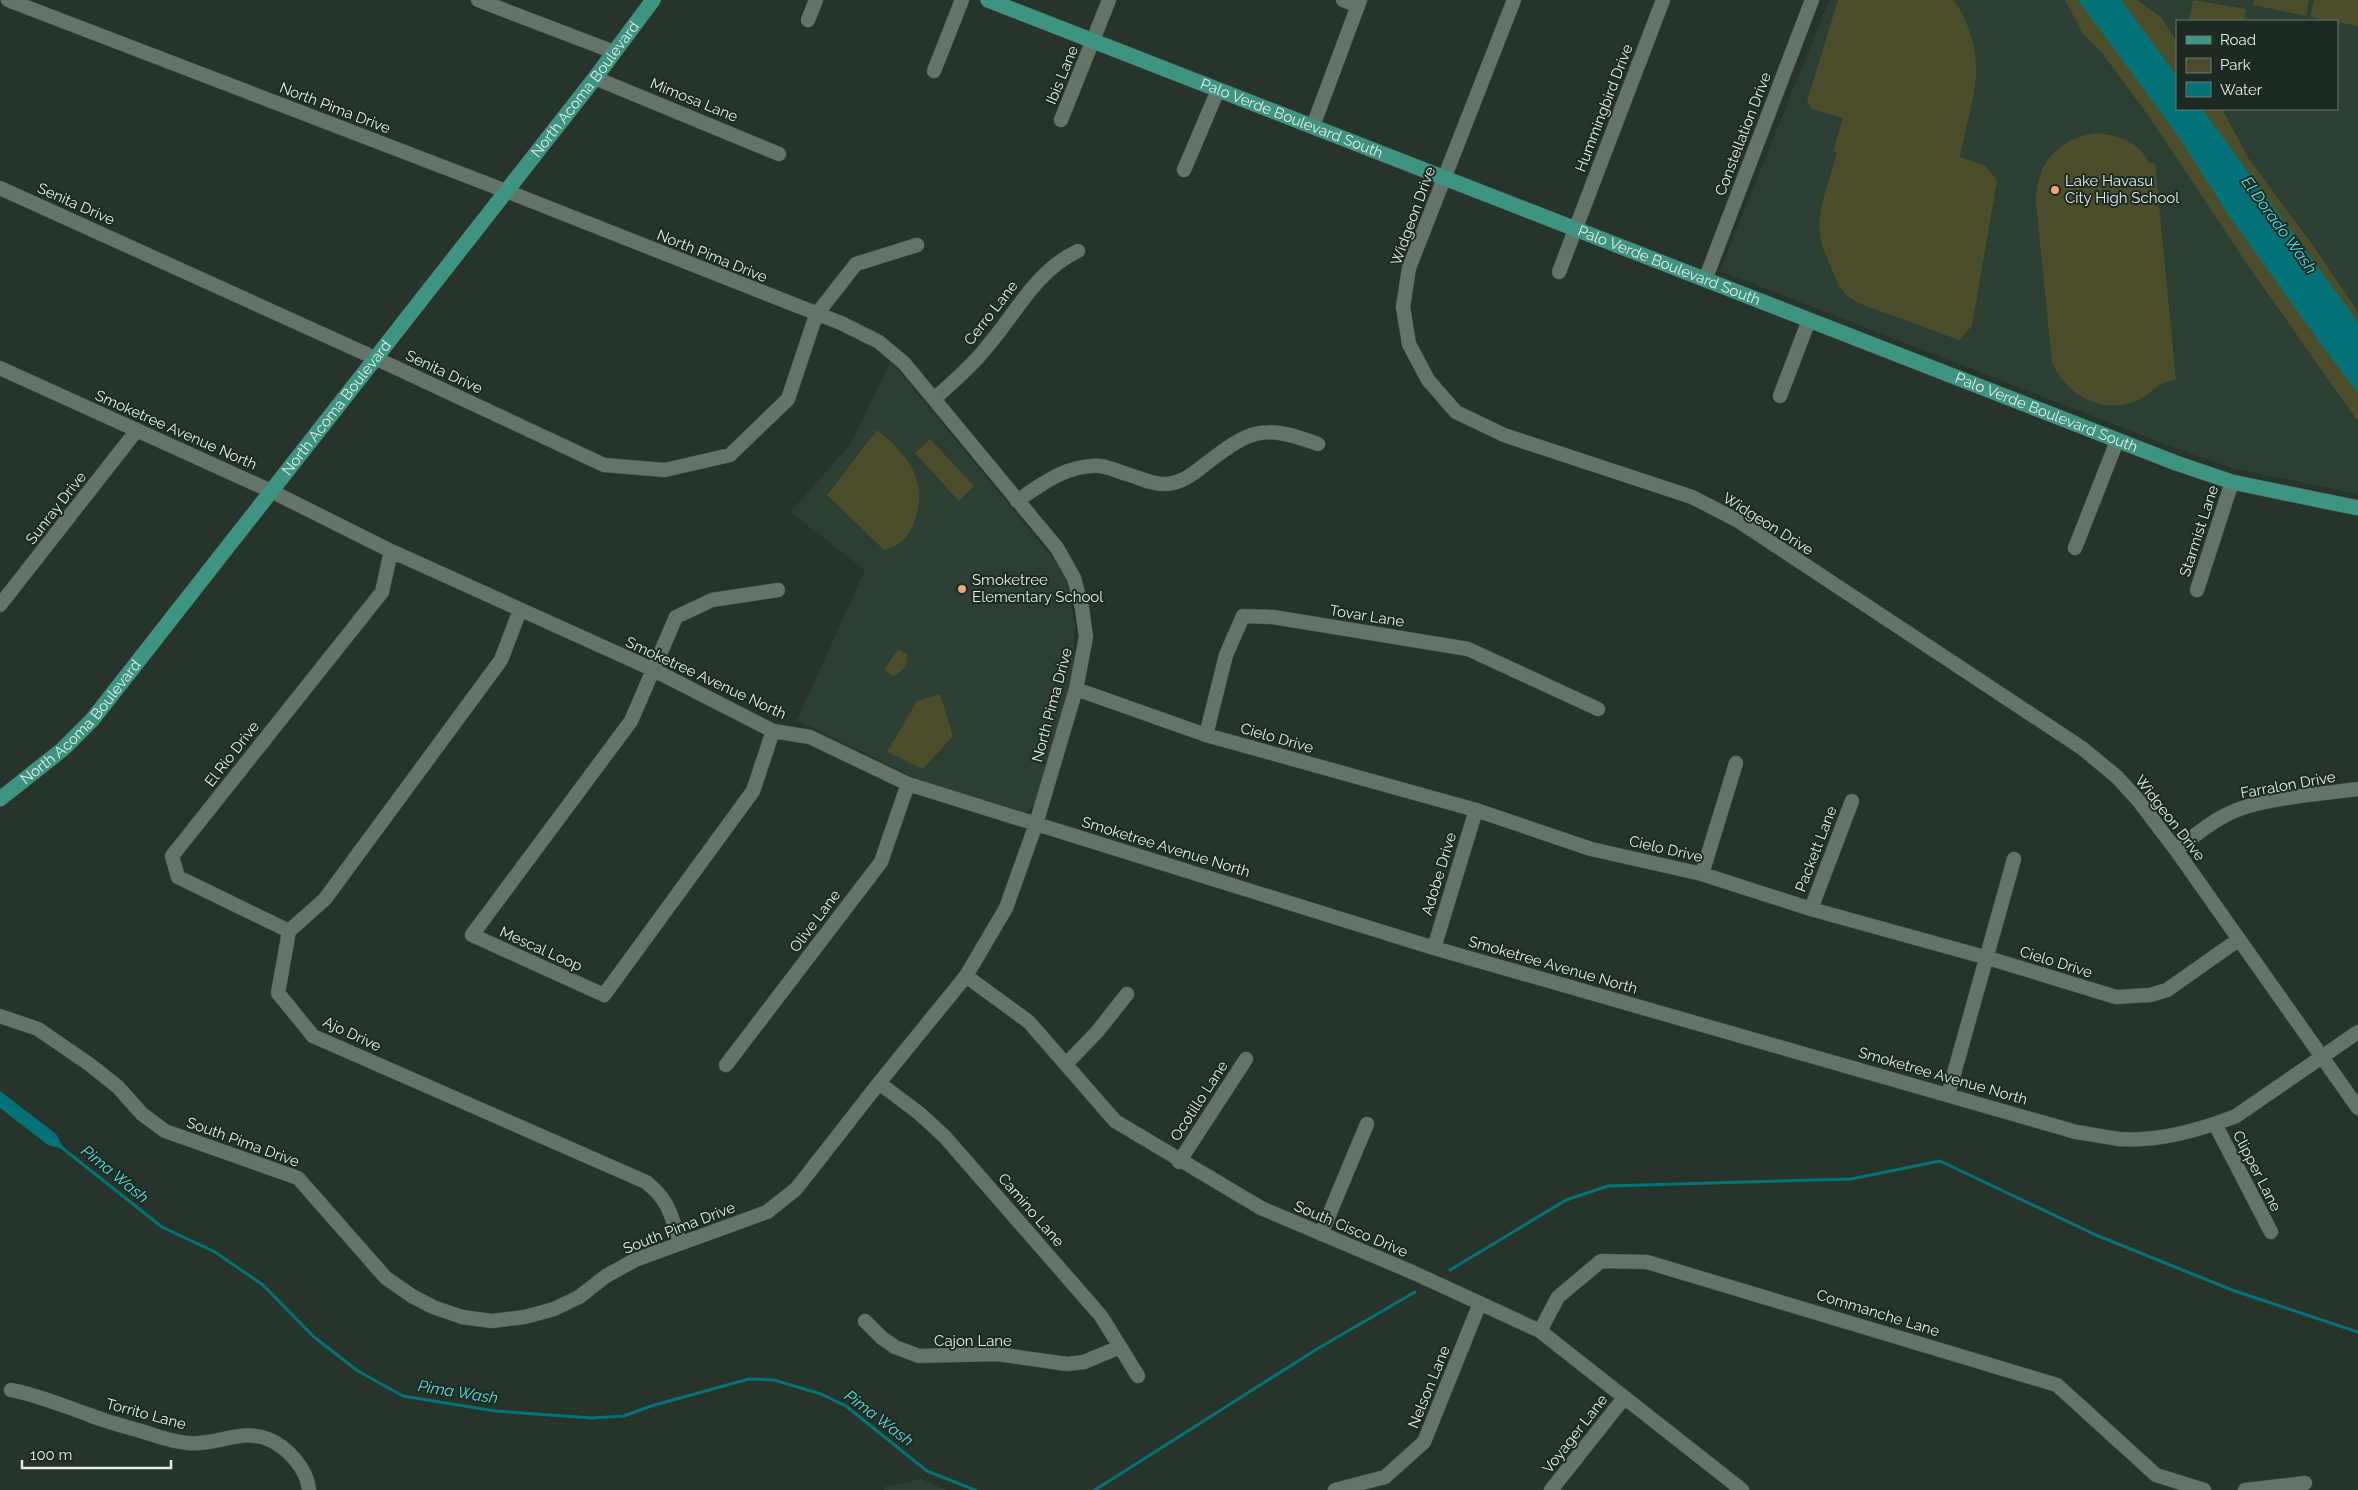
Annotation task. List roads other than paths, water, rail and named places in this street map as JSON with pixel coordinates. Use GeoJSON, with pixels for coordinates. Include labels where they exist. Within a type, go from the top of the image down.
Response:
{"type":"FeatureCollection","features":[{"type":"Feature","properties":{"kind":"main road","name":"North Acoma Boulevard"},"geometry":{"type":"LineString","coordinates":[[0,799],[63,749],[92,720],[595,78],[653,0]]}},
{"type":"Feature","properties":{"kind":"main road","name":"Palo Verde Boulevard South"},"geometry":{"type":"LineString","coordinates":[[988,0],[2117,441],[2232,482],[2358,508]]}},
{"type":"Feature","properties":{"kind":"street","name":"North Pima Drive"},"geometry":{"type":"LineString","coordinates":[[8,0],[506,191],[856,330],[888,348],[934,399],[1016,501],[1057,548],[1074,578],[1082,608],[1086,637],[1076,689],[1036,824]]}},
{"type":"Feature","properties":{"kind":"street"},"geometry":{"type":"LineString","coordinates":[[478,0],[614,52]]}},
{"type":"Feature","properties":{"kind":"street"},"geometry":{"type":"LineString","coordinates":[[808,20],[816,0]]}},
{"type":"Feature","properties":{"kind":"street"},"geometry":{"type":"LineString","coordinates":[[934,71],[962,0]]}},
{"type":"Feature","properties":{"kind":"street","name":"Ibis Lane"},"geometry":{"type":"LineString","coordinates":[[1061,120],[1109,0]]}},
{"type":"Feature","properties":{"kind":"street"},"geometry":{"type":"LineString","coordinates":[[1313,126],[1359,3],[1343,0]]}},
{"type":"Feature","properties":{"kind":"street","name":"Widgeon Drive"},"geometry":{"type":"LineString","coordinates":[[1514,0],[1409,268],[1403,307],[1410,344],[1428,380],[1456,412],[1504,435],[1692,497],[1737,520],[2082,748],[2117,777],[2138,800],[2176,850],[2358,1108]]}},
{"type":"Feature","properties":{"kind":"street","name":"Hummingbird Drive"},"geometry":{"type":"LineString","coordinates":[[1559,272],[1664,0]]}},
{"type":"Feature","properties":{"kind":"street","name":"Constellation Drive"},"geometry":{"type":"LineString","coordinates":[[1705,280],[1812,0]]}},
{"type":"Feature","properties":{"kind":"street","name":"Mimosa Lane"},"geometry":{"type":"LineString","coordinates":[[595,78],[779,154]]}},
{"type":"Feature","properties":{"kind":"street"},"geometry":{"type":"LineString","coordinates":[[1184,170],[1218,90]]}},
{"type":"Feature","properties":{"kind":"street","name":"Senita Drive"},"geometry":{"type":"LineString","coordinates":[[0,188],[376,358],[604,465],[665,470],[730,455],[788,399],[816,315],[856,264],[917,245]]}},
{"type":"Feature","properties":{"kind":"street","name":"Cerro Lane"},"geometry":{"type":"LineString","coordinates":[[934,399],[986,349],[1036,282],[1053,266],[1078,251]]}},
{"type":"Feature","properties":{"kind":"street"},"geometry":{"type":"LineString","coordinates":[[1780,396],[1809,320]]}},
{"type":"Feature","properties":{"kind":"street","name":"Smoketree Avenue North"},"geometry":{"type":"LineString","coordinates":[[0,368],[271,491],[391,551],[652,669],[773,731],[810,737],[908,784],[1434,948],[2076,1132],[2120,1139],[2161,1138],[2215,1124],[2236,1116],[2358,1032]]}},
{"type":"Feature","properties":{"kind":"street","name":"Sunray Drive"},"geometry":{"type":"LineString","coordinates":[[0,605],[137,430]]}},
{"type":"Feature","properties":{"kind":"street"},"geometry":{"type":"LineString","coordinates":[[1016,501],[1059,475],[1086,467],[1101,466],[1148,482],[1166,484],[1185,480],[1237,441],[1255,433],[1275,431],[1318,444]]}},
{"type":"Feature","properties":{"kind":"street"},"geometry":{"type":"LineString","coordinates":[[2075,548],[2117,441]]}},
{"type":"Feature","properties":{"kind":"street","name":"Starmist Lane"},"geometry":{"type":"LineString","coordinates":[[2197,590],[2232,482]]}},
{"type":"Feature","properties":{"kind":"street","name":"El Rio Drive"},"geometry":{"type":"LineString","coordinates":[[289,931],[178,877],[172,856],[382,592],[391,551]]}},
{"type":"Feature","properties":{"kind":"street"},"geometry":{"type":"LineString","coordinates":[[652,669],[676,617],[712,600],[778,590]]}},
{"type":"Feature","properties":{"kind":"street"},"geometry":{"type":"LineString","coordinates":[[289,931],[325,899],[501,660],[520,610]]}},
{"type":"Feature","properties":{"kind":"street","name":"Tovar Lane"},"geometry":{"type":"LineString","coordinates":[[1206,735],[1226,655],[1243,616],[1273,617],[1468,649],[1598,709]]}},
{"type":"Feature","properties":{"kind":"street","name":"Mescal Loop"},"geometry":{"type":"LineString","coordinates":[[652,669],[631,721],[472,935],[604,995],[753,791],[773,731]]}},
{"type":"Feature","properties":{"kind":"street","name":"Cielo Drive"},"geometry":{"type":"LineString","coordinates":[[1076,689],[1206,735],[1476,810],[1591,849],[1702,874],[1811,909],[1988,958],[2116,997],[2150,995],[2167,990],[2238,940]]}},
{"type":"Feature","properties":{"kind":"street"},"geometry":{"type":"LineString","coordinates":[[1702,874],[1736,763]]}},
{"type":"Feature","properties":{"kind":"street","name":"Olive Lane"},"geometry":{"type":"LineString","coordinates":[[726,1065],[881,862],[908,784]]}},
{"type":"Feature","properties":{"kind":"street","name":"Farralon Drive"},"geometry":{"type":"LineString","coordinates":[[2176,850],[2203,829],[2230,812],[2259,804],[2358,789]]}},
{"type":"Feature","properties":{"kind":"street","name":"Packett Lane"},"geometry":{"type":"LineString","coordinates":[[1811,909],[1852,801]]}},
{"type":"Feature","properties":{"kind":"street","name":"Adobe Drive"},"geometry":{"type":"LineString","coordinates":[[1434,948],[1476,810]]}},
{"type":"Feature","properties":{"kind":"street","name":"South Pima Drive"},"geometry":{"type":"LineString","coordinates":[[0,1016],[26,1024],[56,1041],[105,1076],[142,1114],[165,1131],[298,1178],[386,1278],[412,1296],[462,1318],[492,1320],[525,1317],[542,1313],[579,1297],[622,1266],[767,1212],[796,1189],[878,1083],[966,976],[1006,908],[1036,824]]}},
{"type":"Feature","properties":{"kind":"street"},"geometry":{"type":"LineString","coordinates":[[1948,1095],[1988,958],[2014,859]]}},
{"type":"Feature","properties":{"kind":"street","name":"Ajo Drive"},"geometry":{"type":"LineString","coordinates":[[289,931],[278,993],[313,1036],[646,1182],[660,1193],[668,1207],[680,1244]]}},
{"type":"Feature","properties":{"kind":"street","name":"South Cisco Drive"},"geometry":{"type":"LineString","coordinates":[[966,976],[1029,1022],[1115,1121],[1179,1162],[1260,1208],[1480,1303],[1540,1331],[1733,1487]]}},
{"type":"Feature","properties":{"kind":"street"},"geometry":{"type":"LineString","coordinates":[[1066,1064],[1097,1032],[1127,994]]}},
{"type":"Feature","properties":{"kind":"street","name":"Ocotillo Lane"},"geometry":{"type":"LineString","coordinates":[[1179,1162],[1246,1059]]}},
{"type":"Feature","properties":{"kind":"street","name":"Camino Lane"},"geometry":{"type":"LineString","coordinates":[[878,1083],[919,1113],[945,1137],[1090,1302],[1101,1316],[1138,1376]]}},
{"type":"Feature","properties":{"kind":"street"},"geometry":{"type":"LineString","coordinates":[[1321,1234],[1367,1124]]}},
{"type":"Feature","properties":{"kind":"street","name":"Clipper Lane"},"geometry":{"type":"LineString","coordinates":[[2215,1124],[2271,1232]]}},
{"type":"Feature","properties":{"kind":"street","name":"Commanche Lane"},"geometry":{"type":"LineString","coordinates":[[1540,1331],[1558,1297],[1601,1261],[1647,1262],[2057,1385],[2156,1475],[2204,1490]]}},
{"type":"Feature","properties":{"kind":"street","name":"Nelson Lane"},"geometry":{"type":"LineString","coordinates":[[1335,1490],[1385,1477],[1424,1442],[1480,1303]]}},
{"type":"Feature","properties":{"kind":"street","name":"Cajon Lane"},"geometry":{"type":"LineString","coordinates":[[865,1321],[882,1338],[895,1347],[919,1356],[997,1354],[1067,1364],[1084,1362],[1120,1347]]}},
{"type":"Feature","properties":{"kind":"street","name":"Torrito Lane"},"geometry":{"type":"LineString","coordinates":[[11,1390],[37,1395],[89,1415],[170,1440],[191,1444],[248,1434],[267,1439],[286,1452],[298,1464],[309,1490]]}},
{"type":"Feature","properties":{"kind":"street","name":"Voyager Lane"},"geometry":{"type":"LineString","coordinates":[[1551,1490],[1624,1398]]}},
{"type":"Feature","properties":{"kind":"street"},"geometry":{"type":"LineString","coordinates":[[2245,1490],[2305,1483]]}},
{"type":"Feature","properties":{"kind":"water","name":"El Dorado Wash"},"geometry":{"type":"Polygon","coordinates":[[[2078,0],[2121,0],[2176,75],[2176,110],[2203,110],[2358,322],[2358,393],[2227,213],[2179,137],[2078,0]]]}},
{"type":"Feature","properties":{"kind":"water"},"geometry":{"type":"Polygon","coordinates":[[[0,1091],[56,1134],[64,1149],[48,1145],[0,1108],[0,1091]]]}},
{"type":"Feature","properties":{"kind":"waterway","name":"Pima Wash"},"geometry":{"type":"LineString","coordinates":[[61,1147],[162,1227],[215,1252],[263,1285],[314,1337],[358,1371],[403,1396],[495,1411],[592,1418],[624,1416],[651,1406],[749,1379],[774,1380],[821,1394],[846,1406],[927,1471],[975,1490]]}},
{"type":"Feature","properties":{"kind":"waterway"},"geometry":{"type":"LineString","coordinates":[[1450,1270],[1566,1200],[1608,1186],[1851,1179],[1940,1161],[2096,1235],[2232,1290],[2358,1332]]}},
{"type":"Feature","properties":{"kind":"waterway"},"geometry":{"type":"LineString","coordinates":[[1095,1490],[1317,1349],[1415,1292]]}},
{"type":"Feature","properties":{"kind":"place","name":"Lake Havasu City High School"},"geometry":{"type":"Point","coordinates":[2055,190]}},
{"type":"Feature","properties":{"kind":"place","name":"Smoketree Elementary School"},"geometry":{"type":"Point","coordinates":[962,589]}}]}
